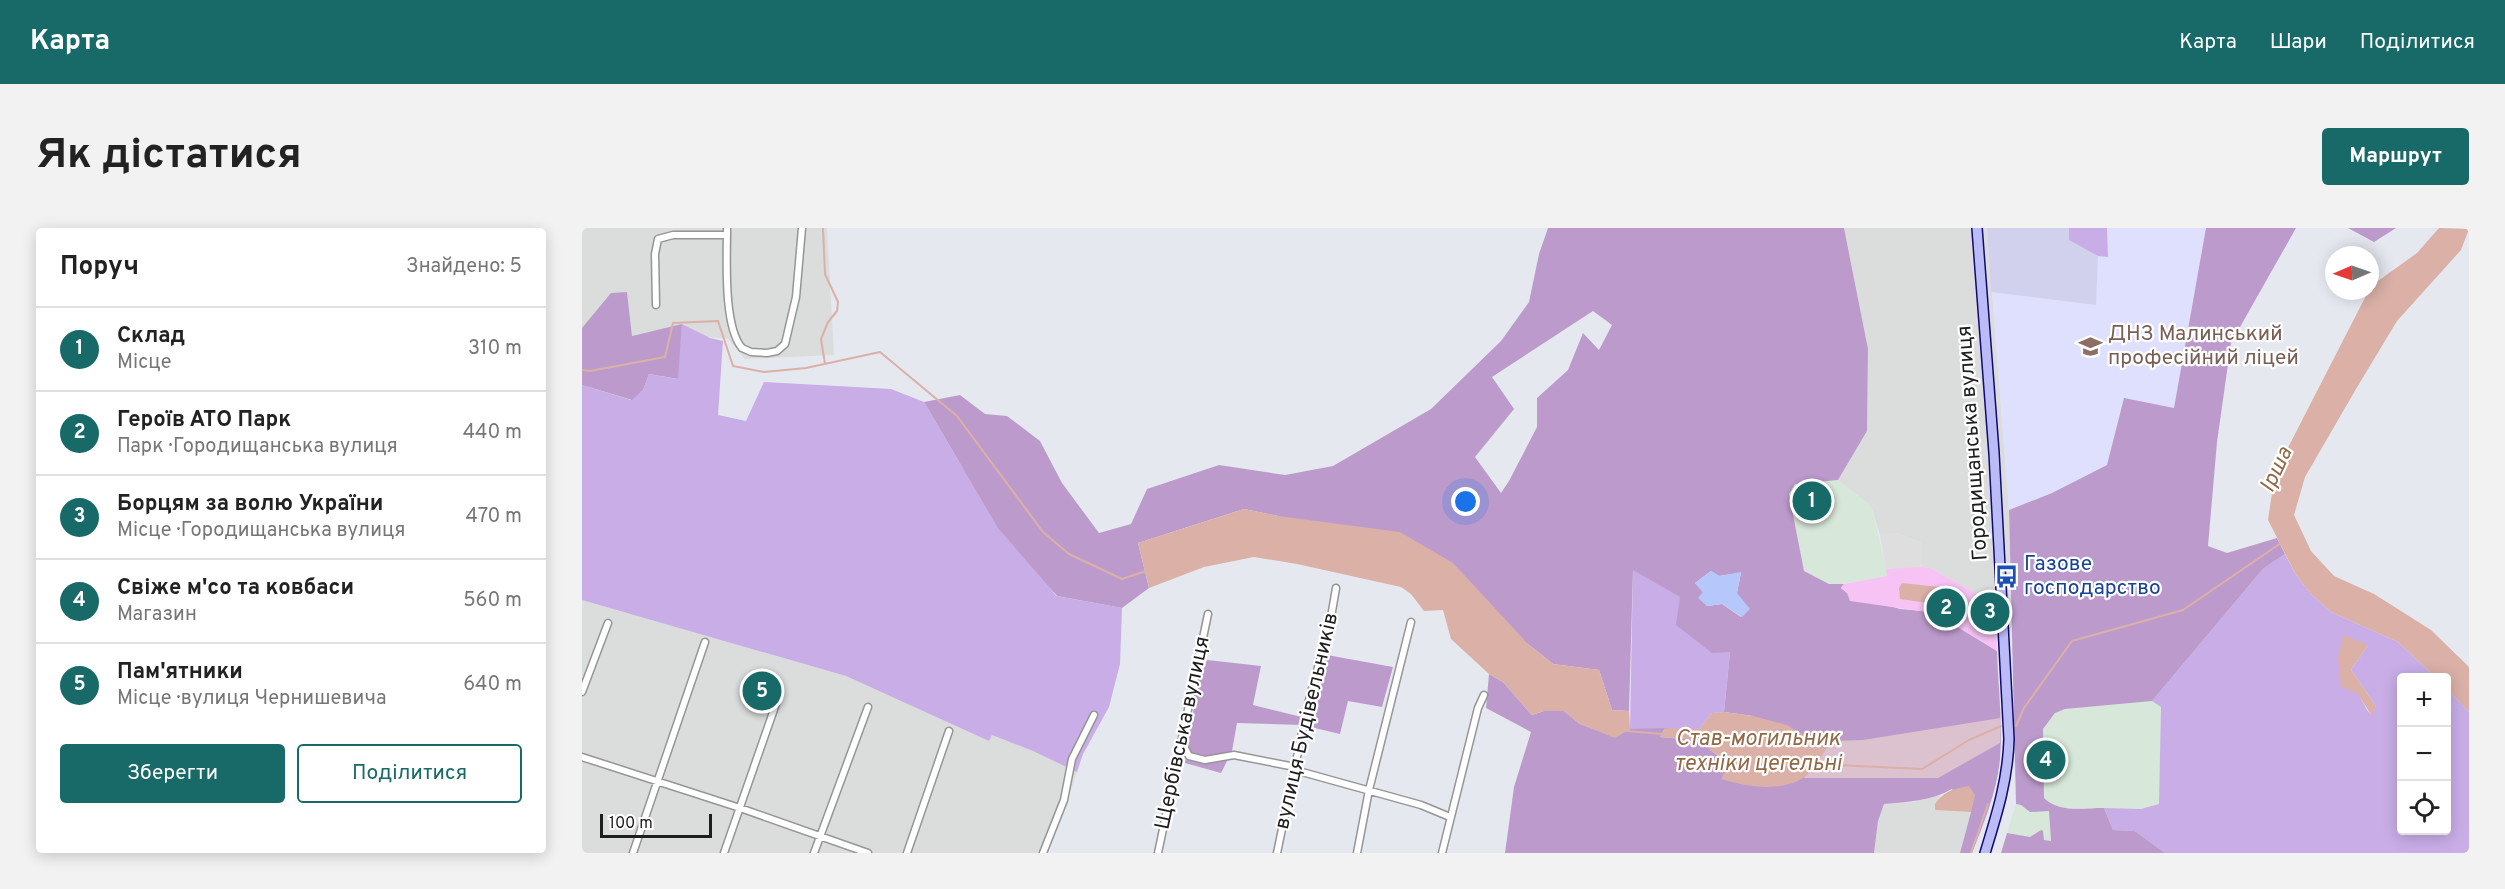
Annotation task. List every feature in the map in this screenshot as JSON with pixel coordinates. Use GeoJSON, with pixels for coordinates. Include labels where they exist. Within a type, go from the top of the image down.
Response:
{"type":"FeatureCollection","features":[{"type":"Feature","properties":{"kind":"street"},"geometry":{"type":"LineString","coordinates":[[656,305],[658,239],[673,235],[727,232],[728,292],[735,336],[742,348],[751,352],[774,352],[785,345],[796,297],[802,228]]}},
{"type":"Feature","properties":{"kind":"street","name":"Городищанська вулиця"},"geometry":{"type":"LineString","coordinates":[[1977,228],[1995,472],[2008,728],[2007,774],[1985,853]]}},
{"type":"Feature","properties":{"kind":"street","name":"вулиця Будівельників"},"geometry":{"type":"LineString","coordinates":[[1277,853],[1336,588]]}},
{"type":"Feature","properties":{"kind":"street","name":"Щербівська вулиця"},"geometry":{"type":"LineString","coordinates":[[1158,853],[1208,614]]}},
{"type":"Feature","properties":{"kind":"street"},"geometry":{"type":"LineString","coordinates":[[582,692],[608,622]]}},
{"type":"Feature","properties":{"kind":"street"},"geometry":{"type":"LineString","coordinates":[[1357,853],[1369,790],[1411,622]]}},
{"type":"Feature","properties":{"kind":"street"},"geometry":{"type":"LineString","coordinates":[[633,853],[705,642]]}},
{"type":"Feature","properties":{"kind":"street"},"geometry":{"type":"LineString","coordinates":[[724,853],[779,695]]}},
{"type":"Feature","properties":{"kind":"street"},"geometry":{"type":"LineString","coordinates":[[1442,853],[1478,708],[1484,695]]}},
{"type":"Feature","properties":{"kind":"street"},"geometry":{"type":"LineString","coordinates":[[814,853],[868,707]]}},
{"type":"Feature","properties":{"kind":"street"},"geometry":{"type":"LineString","coordinates":[[1043,853],[1064,800],[1072,759],[1094,715]]}},
{"type":"Feature","properties":{"kind":"street"},"geometry":{"type":"LineString","coordinates":[[906,853],[949,731]]}},
{"type":"Feature","properties":{"kind":"street"},"geometry":{"type":"LineString","coordinates":[[1181,741],[1189,756],[1205,760],[1234,755],[1295,767],[1302,772],[1421,805],[1450,818]]}},
{"type":"Feature","properties":{"kind":"street"},"geometry":{"type":"LineString","coordinates":[[582,757],[740,808],[868,853]]}},
{"type":"Feature","properties":{"kind":"shaded area"},"geometry":{"type":"Polygon","coordinates":[[[582,228],[827,228],[834,355],[745,359],[728,339],[651,331],[632,336],[627,293],[582,328],[582,228]]]}},
{"type":"Feature","properties":{"kind":"shaded area"},"geometry":{"type":"Polygon","coordinates":[[[1548,228],[1844,228],[1868,349],[1867,431],[1838,480],[1795,484],[1789,494],[1804,571],[1829,584],[1844,584],[1841,588],[1847,593],[1900,609],[1934,612],[1997,651],[2001,718],[2000,759],[1993,795],[1972,853],[1960,853],[1971,812],[1952,789],[1910,802],[1884,804],[1878,821],[1874,853],[1505,853],[1514,787],[1531,732],[1486,708],[1489,674],[1503,682],[1532,715],[1544,711],[1564,711],[1580,724],[1615,737],[1630,729],[1665,728],[1660,737],[1708,741],[1710,750],[1725,761],[1726,770],[1753,716],[1724,712],[1730,652],[1712,653],[1676,625],[1680,597],[1633,570],[1629,711],[1612,710],[1599,670],[1553,664],[1528,644],[1278,516],[1244,509],[1138,543],[1149,588],[1122,608],[1057,596],[998,528],[924,402],[960,395],[985,414],[1007,416],[1040,441],[1062,483],[1099,533],[1131,524],[1147,489],[1219,465],[1285,475],[1333,466],[1431,409],[1501,341],[1529,302],[1539,254],[1548,228]],[[1593,311],[1492,377],[1514,409],[1475,457],[1501,493],[1537,427],[1537,398],[1568,370],[1583,333],[1599,350],[1612,325],[1593,311]],[[1711,571],[1695,583],[1703,592],[1703,600],[1707,606],[1722,604],[1741,617],[1737,593],[1741,573],[1719,576],[1711,571]]]}},
{"type":"Feature","properties":{"kind":"shaded area"},"geometry":{"type":"Polygon","coordinates":[[[1844,228],[1987,228],[2009,510],[2011,608],[1995,608],[1990,601],[1930,568],[1922,567],[1922,543],[1897,533],[1880,535],[1872,509],[1838,480],[1867,431],[1868,349],[1844,228]]]}},
{"type":"Feature","properties":{"kind":"shaded area","name":"ДНЗ Малинський професійний ліцей"},"geometry":{"type":"Polygon","coordinates":[[[1987,228],[2206,228],[2174,408],[2124,398],[2107,465],[2052,493],[2009,510],[1987,228]]]}},
{"type":"Feature","properties":{"kind":"shaded area"},"geometry":{"type":"Polygon","coordinates":[[[1987,228],[2069,228],[2070,240],[2098,256],[2096,305],[1991,292],[1987,228]]]}},
{"type":"Feature","properties":{"kind":"shaded area"},"geometry":{"type":"Polygon","coordinates":[[[2069,228],[2107,228],[2108,257],[2098,256],[2069,240],[2069,228]]]}},
{"type":"Feature","properties":{"kind":"shaded area"},"geometry":{"type":"Polygon","coordinates":[[[2206,228],[2296,228],[2231,343],[2217,442],[2208,546],[2227,553],[2277,538],[2285,554],[2263,569],[2152,701],[2065,709],[2055,713],[2043,729],[2044,798],[2064,808],[2104,808],[2113,830],[2135,831],[2165,853],[2001,853],[2007,833],[2030,837],[2041,830],[2044,840],[2051,841],[2049,811],[2030,812],[2016,804],[2009,510],[2052,493],[2107,465],[2124,398],[2174,408],[2206,228]]]}},
{"type":"Feature","properties":{"kind":"shaded area"},"geometry":{"type":"Polygon","coordinates":[[[2348,228],[2396,228],[2374,242],[2348,228]]]}},
{"type":"Feature","properties":{"kind":"shaded area"},"geometry":{"type":"Polygon","coordinates":[[[627,292],[632,336],[682,324],[678,379],[649,374],[643,390],[632,400],[582,385],[582,328],[611,293],[627,292]]]}},
{"type":"Feature","properties":{"kind":"shaded area"},"geometry":{"type":"Polygon","coordinates":[[[682,324],[710,338],[723,341],[718,415],[746,421],[764,382],[891,389],[924,402],[961,465],[1056,596],[1122,608],[1120,664],[1109,707],[1083,754],[1077,772],[992,735],[989,741],[846,676],[582,600],[582,385],[631,400],[643,390],[649,374],[677,379],[682,324]]]}},
{"type":"Feature","properties":{"kind":"shaded area"},"geometry":{"type":"Polygon","coordinates":[[[1838,480],[1868,503],[1872,509],[1888,576],[1836,585],[1829,584],[1804,571],[1789,494],[1795,484],[1838,480]]]}},
{"type":"Feature","properties":{"kind":"shaded area"},"geometry":{"type":"Polygon","coordinates":[[[1897,533],[1922,543],[1922,567],[1886,569],[1880,535],[1897,533]]]}},
{"type":"Feature","properties":{"kind":"shaded area"},"geometry":{"type":"Polygon","coordinates":[[[2285,554],[2296,575],[2312,595],[2331,612],[2398,642],[2431,673],[2397,673],[2397,835],[2451,835],[2451,693],[2469,712],[2469,853],[2165,853],[2135,831],[2113,830],[2104,808],[2141,809],[2159,804],[2161,707],[2152,701],[2263,569],[2285,554]],[[2368,645],[2338,657],[2372,715],[2376,706],[2351,670],[2368,645]]]}},
{"type":"Feature","properties":{"kind":"shaded area"},"geometry":{"type":"Polygon","coordinates":[[[1914,566],[1930,568],[1992,602],[1995,608],[1997,651],[1934,613],[1850,601],[1847,593],[1841,588],[1844,584],[1887,576],[1886,569],[1914,566]]]}},
{"type":"Feature","properties":{"kind":"shaded area"},"geometry":{"type":"Polygon","coordinates":[[[1633,569],[1681,597],[1730,652],[1724,712],[1712,713],[1699,729],[1630,729],[1633,569]]]}},
{"type":"Feature","properties":{"kind":"shaded area"},"geometry":{"type":"Polygon","coordinates":[[[582,600],[846,676],[989,741],[992,735],[1077,772],[1061,817],[1043,853],[582,853],[582,600]]]}},
{"type":"Feature","properties":{"kind":"shaded area"},"geometry":{"type":"Polygon","coordinates":[[[1327,655],[1393,667],[1382,707],[1348,701],[1340,734],[1302,725],[1237,723],[1232,751],[1221,773],[1185,763],[1198,682],[1207,660],[1261,666],[1253,705],[1314,720],[1327,655]]]}},
{"type":"Feature","properties":{"kind":"shaded area"},"geometry":{"type":"Polygon","coordinates":[[[2152,701],[2161,707],[2159,804],[2141,809],[2065,808],[2052,806],[2044,798],[2043,729],[2055,713],[2065,709],[2152,701]]]}},
{"type":"Feature","properties":{"kind":"shaded area"},"geometry":{"type":"Polygon","coordinates":[[[2001,718],[2000,743],[1938,778],[1804,778],[1832,741],[1863,740],[2001,718]]]}},
{"type":"Feature","properties":{"kind":"shaded area"},"geometry":{"type":"Polygon","coordinates":[[[1941,795],[1935,804],[1936,810],[1971,812],[1960,853],[1874,853],[1878,821],[1883,804],[1913,802],[1941,795]]]}},
{"type":"Feature","properties":{"kind":"shaded area"},"geometry":{"type":"Polygon","coordinates":[[[2016,804],[2049,808],[2051,841],[2007,833],[2016,804]]]}},
{"type":"Feature","properties":{"kind":"sand"},"geometry":{"type":"Polygon","coordinates":[[[1711,571],[1719,576],[1741,572],[1737,593],[1750,609],[1742,617],[1722,604],[1707,606],[1698,598],[1703,592],[1695,583],[1711,571]]]}},
{"type":"Feature","properties":{"kind":"water","name":"Ірша"},"geometry":{"type":"Polygon","coordinates":[[[2439,228],[2469,229],[2461,250],[2397,321],[2305,477],[2294,515],[2311,551],[2334,576],[2374,594],[2431,630],[2469,667],[2469,712],[2451,693],[2451,673],[2431,673],[2398,642],[2331,612],[2312,595],[2296,575],[2268,520],[2275,473],[2364,300],[2379,300],[2379,280],[2417,253],[2439,228]]]}},
{"type":"Feature","properties":{"kind":"water"},"geometry":{"type":"Polygon","coordinates":[[[1244,509],[1278,516],[1400,532],[1453,563],[1528,644],[1553,664],[1599,670],[1612,710],[1629,711],[1630,729],[1615,738],[1580,724],[1564,711],[1544,711],[1532,715],[1503,682],[1489,674],[1451,639],[1443,610],[1424,611],[1411,594],[1401,587],[1254,557],[1204,567],[1149,588],[1138,543],[1244,509]]]}},
{"type":"Feature","properties":{"kind":"water"},"geometry":{"type":"Polygon","coordinates":[[[1902,583],[1949,588],[1951,594],[1949,606],[1900,599],[1899,588],[1902,583]]]}},
{"type":"Feature","properties":{"kind":"water"},"geometry":{"type":"Polygon","coordinates":[[[2343,635],[2368,645],[2351,670],[2376,706],[2372,716],[2357,693],[2341,687],[2338,657],[2343,635]]]}},
{"type":"Feature","properties":{"kind":"water","name":"Став-могильник техніки цегельні"},"geometry":{"type":"Polygon","coordinates":[[[1724,712],[1753,716],[1787,725],[1826,749],[1813,769],[1803,778],[1794,783],[1762,787],[1721,779],[1726,770],[1725,761],[1710,750],[1708,741],[1660,737],[1665,728],[1699,729],[1712,713],[1724,712]]]}},
{"type":"Feature","properties":{"kind":"water"},"geometry":{"type":"Polygon","coordinates":[[[1969,786],[1975,795],[1971,812],[1935,810],[1935,804],[1945,793],[1969,786]]]}},
{"type":"Feature","properties":{"kind":"waterway"},"geometry":{"type":"LineString","coordinates":[[823,228],[825,274],[838,302],[837,311],[828,322],[821,339],[825,364]]}},
{"type":"Feature","properties":{"kind":"waterway"},"geometry":{"type":"LineString","coordinates":[[582,370],[590,371],[665,357],[673,323],[718,321],[733,366],[764,372],[806,368],[880,352],[957,416],[1043,532],[1069,554],[1122,579],[1146,571]]}},
{"type":"Feature","properties":{"kind":"waterway"},"geometry":{"type":"LineString","coordinates":[[2016,726],[2024,708],[2072,641],[2183,610],[2281,543]]}},
{"type":"Feature","properties":{"kind":"waterway"},"geometry":{"type":"LineString","coordinates":[[1815,764],[1922,769],[1969,740],[2001,726]]}},
{"type":"Feature","properties":{"kind":"waterway"},"geometry":{"type":"LineString","coordinates":[[1626,731],[1663,734]]}},
{"type":"Feature","properties":{"kind":"waterway"},"geometry":{"type":"LineString","coordinates":[[1971,853],[1988,804]]}},
{"type":"Feature","properties":{"kind":"place","name":"ДНЗ Малинський професійний ліцей"},"geometry":{"type":"Point","coordinates":[2090,346]}},
{"type":"Feature","properties":{"kind":"place","name":"Склад"},"geometry":{"type":"Point","coordinates":[1812,501]}},
{"type":"Feature","properties":{"kind":"place","name":"Газове господарство"},"geometry":{"type":"Point","coordinates":[2006,576]}},
{"type":"Feature","properties":{"kind":"place","name":"Героїв АТО Парк"},"geometry":{"type":"Point","coordinates":[1946,608]}},
{"type":"Feature","properties":{"kind":"place","name":"Борцям за волю України"},"geometry":{"type":"Point","coordinates":[1990,612]}},
{"type":"Feature","properties":{"kind":"place","name":"Пам'ятники"},"geometry":{"type":"Point","coordinates":[762,691]}},
{"type":"Feature","properties":{"kind":"place","name":"Свіже м'со та ковбаси"},"geometry":{"type":"Point","coordinates":[2046,760]}}]}
